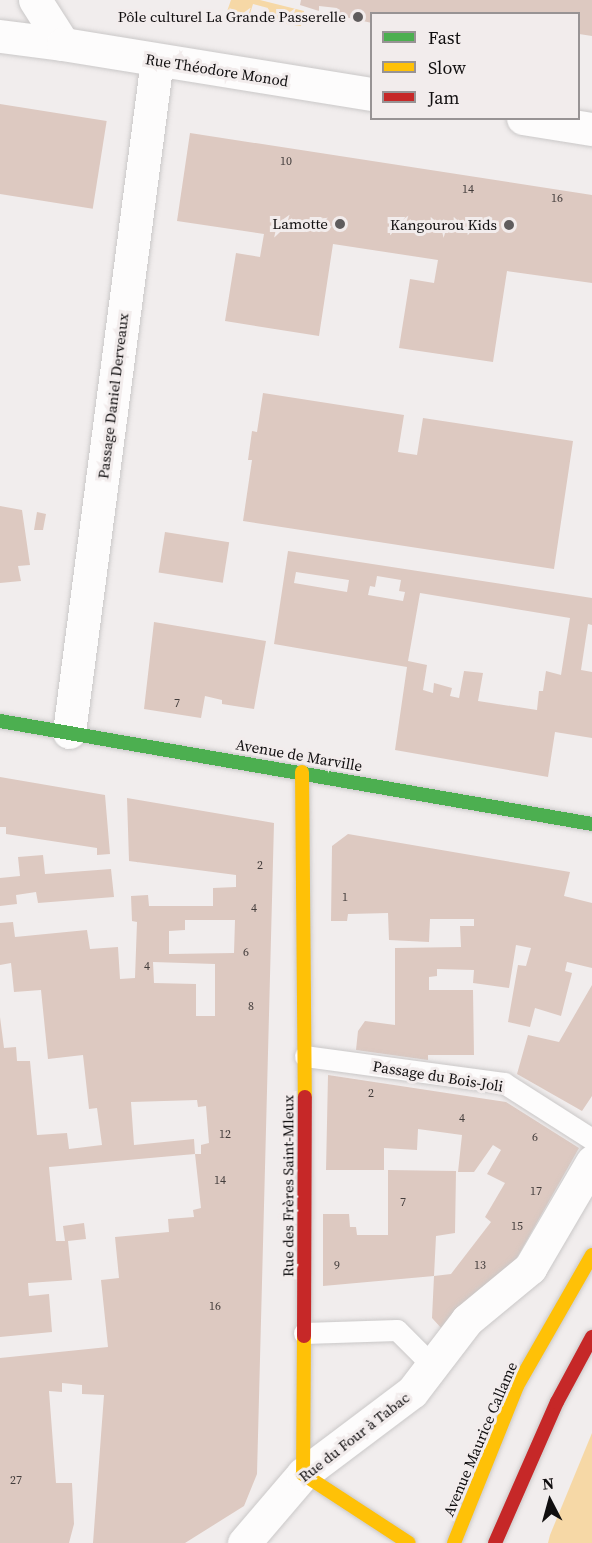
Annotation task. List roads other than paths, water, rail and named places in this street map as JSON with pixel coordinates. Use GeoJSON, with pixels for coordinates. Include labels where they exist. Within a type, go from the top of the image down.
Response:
{"type":"FeatureCollection","features":[{"type":"Feature","properties":{"kind":"street"},"geometry":{"type":"LineString","coordinates":[[35,0],[63,44]]}},
{"type":"Feature","properties":{"kind":"street","name":"Rue Théodore Monod"},"geometry":{"type":"LineString","coordinates":[[0,36],[63,44],[370,94]]}},
{"type":"Feature","properties":{"kind":"street","name":"Passage Daniel Derveaux"},"geometry":{"type":"LineString","coordinates":[[69,732],[157,60]]}},
{"type":"Feature","properties":{"kind":"street"},"geometry":{"type":"LineString","coordinates":[[536,120],[592,129]]}},
{"type":"Feature","properties":{"kind":"street","name":"Avenue de Marville"},"geometry":{"type":"LineString","coordinates":[[0,721],[592,824]]}},
{"type":"Feature","properties":{"kind":"street","name":"Rue des Frères Saint-Mleux"},"geometry":{"type":"LineString","coordinates":[[302,772],[305,1056],[303,1474]]}},
{"type":"Feature","properties":{"kind":"street","name":"Rue du Four à Tabac"},"geometry":{"type":"LineString","coordinates":[[244,1543],[303,1474],[412,1392],[467,1320],[530,1269],[592,1162]]}},
{"type":"Feature","properties":{"kind":"street","name":"Avenue Maurice Callame"},"geometry":{"type":"LineString","coordinates":[[454,1543],[517,1386],[592,1255]]}},
{"type":"Feature","properties":{"kind":"street"},"geometry":{"type":"LineString","coordinates":[[495,1543],[557,1402],[592,1337]]}},
{"type":"Feature","properties":{"kind":"street"},"geometry":{"type":"LineString","coordinates":[[303,1474],[409,1543]]}},
{"type":"Feature","properties":{"kind":"lane","name":"Passage du Bois-Joli"},"geometry":{"type":"LineString","coordinates":[[305,1056],[504,1083],[592,1139]]}},
{"type":"Feature","properties":{"kind":"lane"},"geometry":{"type":"LineString","coordinates":[[304,1333],[397,1330],[432,1366]]}},
{"type":"Feature","properties":{"kind":"place","name":"Pôle culturel La Grande Passerelle"},"geometry":{"type":"Point","coordinates":[358,17]}},
{"type":"Feature","properties":{"kind":"place","name":"Lamotte"},"geometry":{"type":"Point","coordinates":[340,224]}},
{"type":"Feature","properties":{"kind":"place","name":"Kangourou Kids"},"geometry":{"type":"Point","coordinates":[509,225]}}]}
